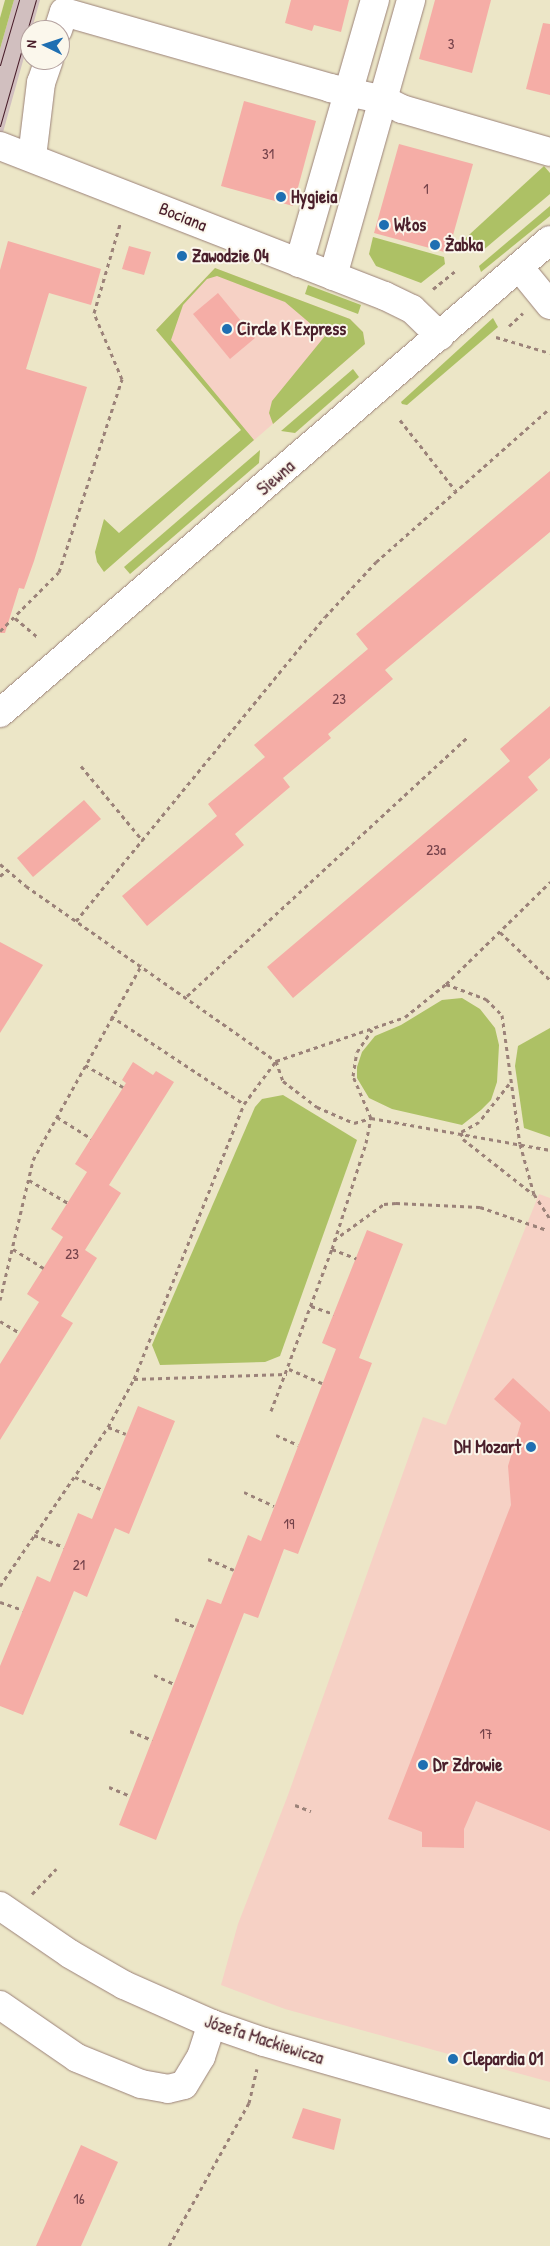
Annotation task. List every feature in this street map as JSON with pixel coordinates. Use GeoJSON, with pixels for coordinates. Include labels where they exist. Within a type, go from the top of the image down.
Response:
{"type":"FeatureCollection","features":[{"type":"Feature","properties":{"kind":"street"},"geometry":{"type":"LineString","coordinates":[[299,263],[320,196],[375,0]]}},
{"type":"Feature","properties":{"kind":"street"},"geometry":{"type":"LineString","coordinates":[[332,276],[412,0]]}},
{"type":"Feature","properties":{"kind":"street"},"geometry":{"type":"LineString","coordinates":[[70,24],[330,88],[350,90],[384,100],[402,109],[550,152]]}},
{"type":"Feature","properties":{"kind":"street"},"geometry":{"type":"LineString","coordinates":[[32,158],[41,84],[45,70]]}},
{"type":"Feature","properties":{"kind":"street","name":"Bociana"},"geometry":{"type":"LineString","coordinates":[[0,146],[406,306],[440,336]]}},
{"type":"Feature","properties":{"kind":"street","name":"Siewna"},"geometry":{"type":"LineString","coordinates":[[0,713],[550,240]]}},
{"type":"Feature","properties":{"kind":"street"},"geometry":{"type":"LineString","coordinates":[[519,267],[550,305]]}},
{"type":"Feature","properties":{"kind":"street","name":"Józefa Mackiewicza"},"geometry":{"type":"LineString","coordinates":[[0,1906],[70,1954],[124,1985],[212,2024],[264,2042],[550,2124]]}},
{"type":"Feature","properties":{"kind":"street"},"geometry":{"type":"LineString","coordinates":[[0,2005],[77,2058],[141,2084],[168,2089],[184,2085],[201,2057],[212,2024]]}},
{"type":"Feature","properties":{"kind":"path"},"geometry":{"type":"LineString","coordinates":[[0,631],[59,572],[122,379],[94,313],[120,224]]}},
{"type":"Feature","properties":{"kind":"path"},"geometry":{"type":"LineString","coordinates":[[433,290],[455,271]]}},
{"type":"Feature","properties":{"kind":"path"},"geometry":{"type":"LineString","coordinates":[[496,337],[550,353]]}},
{"type":"Feature","properties":{"kind":"path"},"geometry":{"type":"LineString","coordinates":[[76,920],[143,841],[325,617],[376,562],[455,490],[550,408]]}},
{"type":"Feature","properties":{"kind":"path"},"geometry":{"type":"LineString","coordinates":[[400,420],[455,490]]}},
{"type":"Feature","properties":{"kind":"path"},"geometry":{"type":"LineString","coordinates":[[15,618],[38,637]]}},
{"type":"Feature","properties":{"kind":"path"},"geometry":{"type":"LineString","coordinates":[[187,996],[468,737]]}},
{"type":"Feature","properties":{"kind":"path"},"geometry":{"type":"LineString","coordinates":[[81,766],[143,841]]}},
{"type":"Feature","properties":{"kind":"path"},"geometry":{"type":"LineString","coordinates":[[0,864],[6,871],[142,964],[276,1061],[283,1081],[317,1107],[354,1123],[371,1118],[461,1132],[550,1150]]}},
{"type":"Feature","properties":{"kind":"path"},"geometry":{"type":"LineString","coordinates":[[0,876],[6,871]]}},
{"type":"Feature","properties":{"kind":"path"},"geometry":{"type":"LineString","coordinates":[[0,1586],[108,1427],[134,1378],[244,1104],[276,1061],[372,1030],[405,1017],[446,984],[550,882]]}},
{"type":"Feature","properties":{"kind":"path"},"geometry":{"type":"LineString","coordinates":[[500,932],[550,980]]}},
{"type":"Feature","properties":{"kind":"path"},"geometry":{"type":"LineString","coordinates":[[0,1300],[33,1160],[111,1016],[142,964]]}},
{"type":"Feature","properties":{"kind":"path"},"geometry":{"type":"LineString","coordinates":[[446,984],[486,999],[502,1015],[510,1084],[520,1144],[534,1194],[550,1219]]}},
{"type":"Feature","properties":{"kind":"path"},"geometry":{"type":"LineString","coordinates":[[111,1016],[244,1104]]}},
{"type":"Feature","properties":{"kind":"path"},"geometry":{"type":"LineString","coordinates":[[270,1411],[289,1369],[332,1249],[371,1118],[353,1076],[357,1052],[372,1030]]}},
{"type":"Feature","properties":{"kind":"path"},"geometry":{"type":"LineString","coordinates":[[85,1064],[123,1087]]}},
{"type":"Feature","properties":{"kind":"path"},"geometry":{"type":"LineString","coordinates":[[461,1132],[479,1122],[510,1084]]}},
{"type":"Feature","properties":{"kind":"path"},"geometry":{"type":"LineString","coordinates":[[57,1117],[91,1138]]}},
{"type":"Feature","properties":{"kind":"path"},"geometry":{"type":"LineString","coordinates":[[461,1132],[463,1139],[534,1194]]}},
{"type":"Feature","properties":{"kind":"path"},"geometry":{"type":"LineString","coordinates":[[29,1180],[68,1203]]}},
{"type":"Feature","properties":{"kind":"path"},"geometry":{"type":"LineString","coordinates":[[334,1241],[384,1204],[396,1203],[480,1207],[546,1230]]}},
{"type":"Feature","properties":{"kind":"path"},"geometry":{"type":"LineString","coordinates":[[13,1249],[44,1268]]}},
{"type":"Feature","properties":{"kind":"path"},"geometry":{"type":"LineString","coordinates":[[332,1249],[356,1258]]}},
{"type":"Feature","properties":{"kind":"path"},"geometry":{"type":"LineString","coordinates":[[311,1306],[334,1314]]}},
{"type":"Feature","properties":{"kind":"path"},"geometry":{"type":"LineString","coordinates":[[0,1321],[20,1333]]}},
{"type":"Feature","properties":{"kind":"path"},"geometry":{"type":"LineString","coordinates":[[289,1369],[322,1383]]}},
{"type":"Feature","properties":{"kind":"path"},"geometry":{"type":"LineString","coordinates":[[134,1378],[287,1374]]}},
{"type":"Feature","properties":{"kind":"path"},"geometry":{"type":"LineString","coordinates":[[108,1427],[126,1434]]}},
{"type":"Feature","properties":{"kind":"path"},"geometry":{"type":"LineString","coordinates":[[276,1434],[298,1445]]}},
{"type":"Feature","properties":{"kind":"path"},"geometry":{"type":"LineString","coordinates":[[75,1477],[103,1490]]}},
{"type":"Feature","properties":{"kind":"path"},"geometry":{"type":"LineString","coordinates":[[244,1492],[274,1506]]}},
{"type":"Feature","properties":{"kind":"path"},"geometry":{"type":"LineString","coordinates":[[34,1535],[64,1547]]}},
{"type":"Feature","properties":{"kind":"path"},"geometry":{"type":"LineString","coordinates":[[208,1559],[234,1570]]}},
{"type":"Feature","properties":{"kind":"path"},"geometry":{"type":"LineString","coordinates":[[0,1602],[23,1610]]}},
{"type":"Feature","properties":{"kind":"path"},"geometry":{"type":"LineString","coordinates":[[174,1619],[196,1627]]}},
{"type":"Feature","properties":{"kind":"path"},"geometry":{"type":"LineString","coordinates":[[154,1675],[174,1684]]}},
{"type":"Feature","properties":{"kind":"path"},"geometry":{"type":"LineString","coordinates":[[130,1731],[152,1740]]}},
{"type":"Feature","properties":{"kind":"path"},"geometry":{"type":"LineString","coordinates":[[109,1787],[130,1796]]}},
{"type":"Feature","properties":{"kind":"path"},"geometry":{"type":"LineString","coordinates":[[294,1805],[311,1812]]}},
{"type":"Feature","properties":{"kind":"path"},"geometry":{"type":"LineString","coordinates":[[38,1887],[56,1869]]}},
{"type":"Feature","properties":{"kind":"path"},"geometry":{"type":"LineString","coordinates":[[169,2246],[249,2103],[264,2042]]}},
{"type":"Feature","properties":{"kind":"shaded area"},"geometry":{"type":"Polygon","coordinates":[[[14,0],[40,0],[34,20],[20,20],[20,70],[0,143],[0,49],[14,0]]]}},
{"type":"Feature","properties":{"kind":"shaded area"},"geometry":{"type":"Polygon","coordinates":[[[215,268],[350,319],[363,332],[365,344],[252,442],[156,330],[215,268]]]}},
{"type":"Feature","properties":{"kind":"shaded area","name":"DH Mozart"},"geometry":{"type":"Polygon","coordinates":[[[539,1194],[550,1198],[550,2082],[285,2009],[221,1985],[238,1924],[288,1795],[423,1417],[446,1425],[539,1194]]]}},
{"type":"Feature","properties":{"kind":"green space"},"geometry":{"type":"Polygon","coordinates":[[[5,0],[14,0],[0,49],[0,18],[5,0]]]}},
{"type":"Feature","properties":{"kind":"green space"},"geometry":{"type":"Polygon","coordinates":[[[544,166],[550,173],[550,194],[481,252],[458,245],[544,166]]]}},
{"type":"Feature","properties":{"kind":"green space"},"geometry":{"type":"Polygon","coordinates":[[[550,206],[550,216],[481,272],[479,266],[550,206]]]}},
{"type":"Feature","properties":{"kind":"green space"},"geometry":{"type":"Polygon","coordinates":[[[373,237],[444,257],[445,264],[421,283],[376,266],[369,254],[373,237]]]}},
{"type":"Feature","properties":{"kind":"green space"},"geometry":{"type":"Polygon","coordinates":[[[215,268],[350,319],[363,332],[365,344],[273,424],[269,413],[272,401],[325,336],[285,302],[217,276],[207,279],[183,305],[171,340],[254,440],[104,572],[97,562],[95,552],[104,519],[119,533],[241,430],[156,330],[215,268]]]}},
{"type":"Feature","properties":{"kind":"green space"},"geometry":{"type":"Polygon","coordinates":[[[308,285],[361,305],[358,314],[305,294],[308,285]]]}},
{"type":"Feature","properties":{"kind":"green space"},"geometry":{"type":"Polygon","coordinates":[[[493,318],[498,327],[407,405],[402,404],[401,402],[493,318]]]}},
{"type":"Feature","properties":{"kind":"green space"},"geometry":{"type":"Polygon","coordinates":[[[353,369],[359,377],[295,433],[281,431],[353,369]]]}},
{"type":"Feature","properties":{"kind":"green space"},"geometry":{"type":"Polygon","coordinates":[[[260,450],[259,463],[130,574],[124,567],[260,450]]]}},
{"type":"Feature","properties":{"kind":"green space"},"geometry":{"type":"Polygon","coordinates":[[[462,998],[480,1009],[495,1028],[499,1045],[497,1082],[491,1100],[462,1125],[392,1109],[369,1098],[357,1078],[357,1067],[362,1052],[375,1036],[401,1025],[442,1000],[462,998]]]}},
{"type":"Feature","properties":{"kind":"green space"},"geometry":{"type":"Polygon","coordinates":[[[550,1028],[550,1137],[524,1128],[515,1066],[518,1046],[550,1028]]]}},
{"type":"Feature","properties":{"kind":"green space"},"geometry":{"type":"Polygon","coordinates":[[[283,1095],[357,1140],[280,1356],[265,1362],[160,1365],[152,1345],[255,1107],[262,1099],[283,1095]]]}},
{"type":"Feature","properties":{"kind":"building"},"geometry":{"type":"Polygon","coordinates":[[[291,0],[349,0],[341,32],[314,25],[312,31],[285,23],[291,0]]]}},
{"type":"Feature","properties":{"kind":"building"},"geometry":{"type":"Polygon","coordinates":[[[435,0],[491,0],[472,73],[419,59],[435,0]]]}},
{"type":"Feature","properties":{"kind":"building"},"geometry":{"type":"Polygon","coordinates":[[[543,23],[550,24],[550,95],[526,89],[543,23]]]}},
{"type":"Feature","properties":{"kind":"building"},"geometry":{"type":"Polygon","coordinates":[[[244,101],[316,121],[293,206],[221,186],[244,101]]]}},
{"type":"Feature","properties":{"kind":"building"},"geometry":{"type":"Polygon","coordinates":[[[399,144],[473,164],[448,253],[374,233],[399,144]]]}},
{"type":"Feature","properties":{"kind":"building"},"geometry":{"type":"Polygon","coordinates":[[[8,241],[101,269],[91,305],[49,293],[26,369],[87,387],[34,561],[24,589],[19,588],[5,633],[0,633],[0,270],[8,241]]]}},
{"type":"Feature","properties":{"kind":"building"},"geometry":{"type":"Polygon","coordinates":[[[129,246],[151,252],[144,275],[122,269],[129,246]]]}},
{"type":"Feature","properties":{"kind":"building"},"geometry":{"type":"Polygon","coordinates":[[[218,293],[255,338],[230,359],[193,314],[218,293]]]}},
{"type":"Feature","properties":{"kind":"building"},"geometry":{"type":"Polygon","coordinates":[[[550,471],[550,532],[385,670],[393,679],[328,734],[331,738],[283,778],[290,787],[235,834],[244,845],[147,926],[122,896],[217,816],[208,804],[265,757],[254,745],[368,649],[356,634],[550,471]]]}},
{"type":"Feature","properties":{"kind":"building"},"geometry":{"type":"Polygon","coordinates":[[[550,706],[550,758],[528,777],[538,790],[293,998],[267,967],[510,761],[500,749],[550,706]]]}},
{"type":"Feature","properties":{"kind":"building"},"geometry":{"type":"Polygon","coordinates":[[[84,800],[101,819],[33,877],[17,858],[84,800]]]}},
{"type":"Feature","properties":{"kind":"building"},"geometry":{"type":"Polygon","coordinates":[[[0,942],[43,965],[0,1033],[0,942]]]}},
{"type":"Feature","properties":{"kind":"building"},"geometry":{"type":"Polygon","coordinates":[[[133,1062],[153,1075],[156,1071],[174,1082],[109,1185],[121,1193],[85,1250],[97,1258],[61,1316],[73,1323],[0,1440],[0,1364],[39,1302],[27,1294],[63,1237],[51,1229],[87,1172],[75,1164],[126,1083],[122,1080],[133,1062]]]}},
{"type":"Feature","properties":{"kind":"building"},"geometry":{"type":"Polygon","coordinates":[[[367,1230],[403,1244],[359,1358],[372,1363],[298,1554],[284,1549],[258,1618],[244,1613],[156,1840],[119,1825],[207,1599],[221,1604],[248,1535],[261,1541],[336,1349],[322,1343],[367,1230]]]}},
{"type":"Feature","properties":{"kind":"building","name":"DH Mozart"},"geometry":{"type":"Polygon","coordinates":[[[513,1378],[550,1412],[550,1831],[476,1801],[464,1829],[464,1848],[422,1847],[422,1832],[388,1819],[511,1505],[508,1466],[521,1423],[494,1399],[513,1378]]]}},
{"type":"Feature","properties":{"kind":"building"},"geometry":{"type":"Polygon","coordinates":[[[138,1406],[175,1421],[129,1534],[115,1528],[87,1597],[74,1591],[23,1715],[0,1706],[0,1666],[37,1576],[50,1582],[78,1513],[92,1519],[138,1406]]]}},
{"type":"Feature","properties":{"kind":"building"},"geometry":{"type":"Polygon","coordinates":[[[303,2108],[341,2119],[334,2150],[292,2138],[303,2108]]]}},
{"type":"Feature","properties":{"kind":"building"},"geometry":{"type":"Polygon","coordinates":[[[81,2145],[118,2162],[81,2246],[36,2246],[81,2145]]]}},
{"type":"Feature","properties":{"kind":"tram line"},"geometry":{"type":"LineString","coordinates":[[0,65],[19,0]]}},
{"type":"Feature","properties":{"kind":"tram line"},"geometry":{"type":"LineString","coordinates":[[0,126],[36,0]]}},
{"type":"Feature","properties":{"kind":"place","name":"Hygieia"},"geometry":{"type":"Point","coordinates":[281,197]}},
{"type":"Feature","properties":{"kind":"place","name":"Włos"},"geometry":{"type":"Point","coordinates":[384,225]}},
{"type":"Feature","properties":{"kind":"place","name":"Żabka"},"geometry":{"type":"Point","coordinates":[435,245]}},
{"type":"Feature","properties":{"kind":"place","name":"Zawodzie 04"},"geometry":{"type":"Point","coordinates":[182,256]}},
{"type":"Feature","properties":{"kind":"place","name":"Circle K Express"},"geometry":{"type":"Point","coordinates":[227,329]}},
{"type":"Feature","properties":{"kind":"place","name":"DH Mozart"},"geometry":{"type":"Point","coordinates":[531,1447]}},
{"type":"Feature","properties":{"kind":"place","name":"Dr Zdrowie"},"geometry":{"type":"Point","coordinates":[423,1765]}},
{"type":"Feature","properties":{"kind":"place","name":"Clepardia 01"},"geometry":{"type":"Point","coordinates":[453,2059]}}]}
